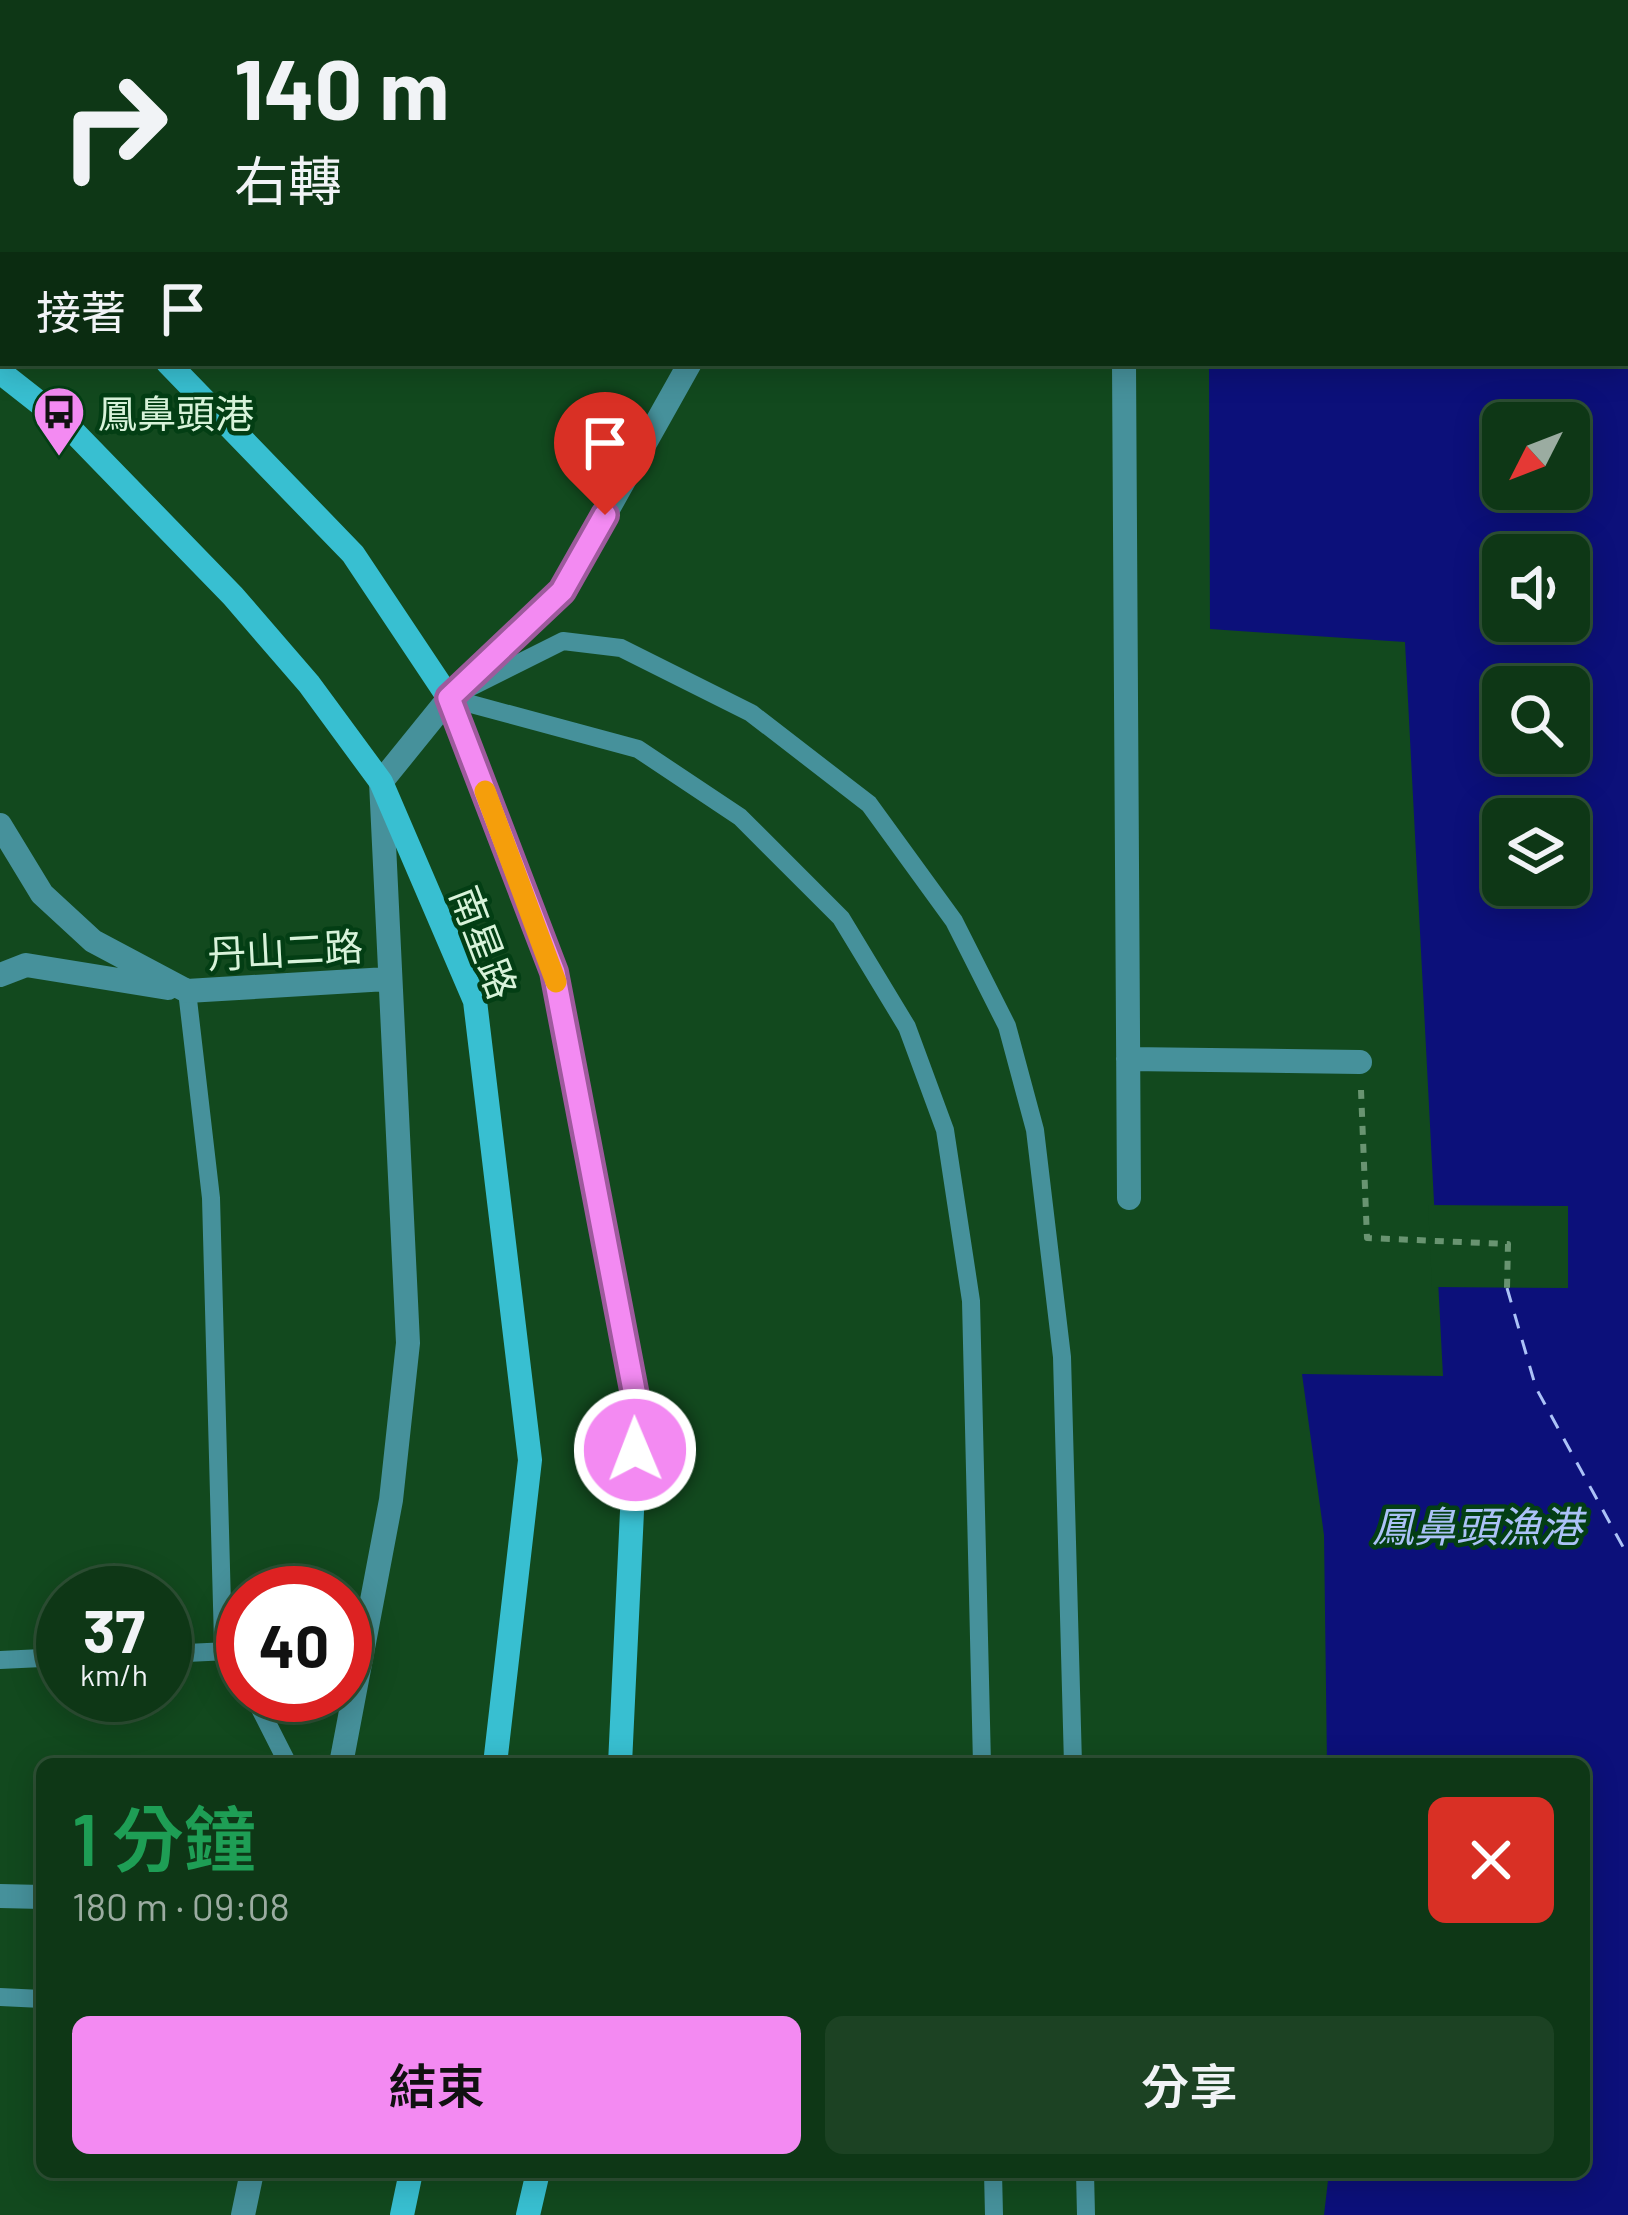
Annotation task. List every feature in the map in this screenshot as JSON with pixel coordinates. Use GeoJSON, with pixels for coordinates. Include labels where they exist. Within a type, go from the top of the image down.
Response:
{"type":"FeatureCollection","features":[{"type":"Feature","properties":{"kind":"street","name":"南星路"},"geometry":{"type":"LineString","coordinates":[[172,366],[353,554],[449,698],[554,972],[637,1406],[620,1758]]}},
{"type":"Feature","properties":{"kind":"street"},"geometry":{"type":"LineString","coordinates":[[342,1758],[391,1500],[408,1343],[381,782],[449,698],[562,591],[688,366]]}},
{"type":"Feature","properties":{"kind":"street"},"geometry":{"type":"LineString","coordinates":[[1124,366],[1129,1198]]}},
{"type":"Feature","properties":{"kind":"street","name":"南星路"},"geometry":{"type":"LineString","coordinates":[[0,372],[64,423],[232,596],[309,684],[381,782],[475,1001],[530,1460],[496,1758]]}},
{"type":"Feature","properties":{"kind":"street","name":"丹山二路"},"geometry":{"type":"LineString","coordinates":[[0,825],[42,894],[93,941],[188,991]]}},
{"type":"Feature","properties":{"kind":"street","name":"丹山二路"},"geometry":{"type":"LineString","coordinates":[[0,975],[26,965],[188,991],[387,979]]}},
{"type":"Feature","properties":{"kind":"street"},"geometry":{"type":"LineString","coordinates":[[1128,1059],[1360,1062]]}},
{"type":"Feature","properties":{"kind":"street"},"geometry":{"type":"LineString","coordinates":[[0,1895],[36,1897]]}},
{"type":"Feature","properties":{"kind":"street"},"geometry":{"type":"LineString","coordinates":[[243,2215],[252,2178]]}},
{"type":"Feature","properties":{"kind":"street"},"geometry":{"type":"LineString","coordinates":[[402,2215],[410,2178]]}},
{"type":"Feature","properties":{"kind":"street"},"geometry":{"type":"LineString","coordinates":[[528,2215],[537,2178]]}},
{"type":"Feature","properties":{"kind":"lane"},"geometry":{"type":"LineString","coordinates":[[449,698],[562,641],[621,648],[752,713],[868,804],[954,921],[1007,1026],[1035,1130],[1062,1357],[1073,1758]]}},
{"type":"Feature","properties":{"kind":"lane"},"geometry":{"type":"LineString","coordinates":[[449,698],[638,749],[740,817],[841,918],[907,1027],[945,1130],[971,1301],[982,1758]]}},
{"type":"Feature","properties":{"kind":"lane"},"geometry":{"type":"LineString","coordinates":[[188,991],[212,1198],[221,1566]]}},
{"type":"Feature","properties":{"kind":"lane"},"geometry":{"type":"LineString","coordinates":[[0,1660],[36,1659]]}},
{"type":"Feature","properties":{"kind":"lane"},"geometry":{"type":"LineString","coordinates":[[267,1722],[285,1758]]}},
{"type":"Feature","properties":{"kind":"lane"},"geometry":{"type":"LineString","coordinates":[[0,1997],[36,1999]]}},
{"type":"Feature","properties":{"kind":"lane"},"geometry":{"type":"LineString","coordinates":[[993,2178],[994,2215]]}},
{"type":"Feature","properties":{"kind":"lane"},"geometry":{"type":"LineString","coordinates":[[1085,2178],[1086,2215]]}},
{"type":"Feature","properties":{"kind":"path"},"geometry":{"type":"LineString","coordinates":[[1360,1062],[1367,1238],[1508,1244],[1507,1288]]}},
{"type":"Feature","properties":{"kind":"water","name":"鳳鼻頭漁港"},"geometry":{"type":"Polygon","coordinates":[[[1209,366],[1628,366],[1628,2215],[1324,2215],[1328,2178],[1590,2178],[1590,1758],[1327,1758],[1324,1535],[1302,1374],[1443,1376],[1405,642],[1210,629],[1209,366]]]}},
{"type":"Feature","properties":{"kind":"pier"},"geometry":{"type":"Polygon","coordinates":[[[1428,1205],[1568,1206],[1568,1288],[1432,1287],[1428,1205]]]}},
{"type":"Feature","properties":{"kind":"ferry route"},"geometry":{"type":"LineString","coordinates":[[1507,1288],[1536,1388],[1628,1556]]}},
{"type":"Feature","properties":{"kind":"slow traffic"},"geometry":{"type":"LineString","coordinates":[[485,791],[556,982]]}},
{"type":"Feature","properties":{"kind":"place","name":"鳳鼻頭港"},"geometry":{"type":"Point","coordinates":[59,458]}},
{"type":"Feature","properties":{"kind":"route"},"geometry":{"type":"LineString","coordinates":[[605,515],[562,591],[449,698],[554,972],[637,1406],[635,1450]]}}]}
